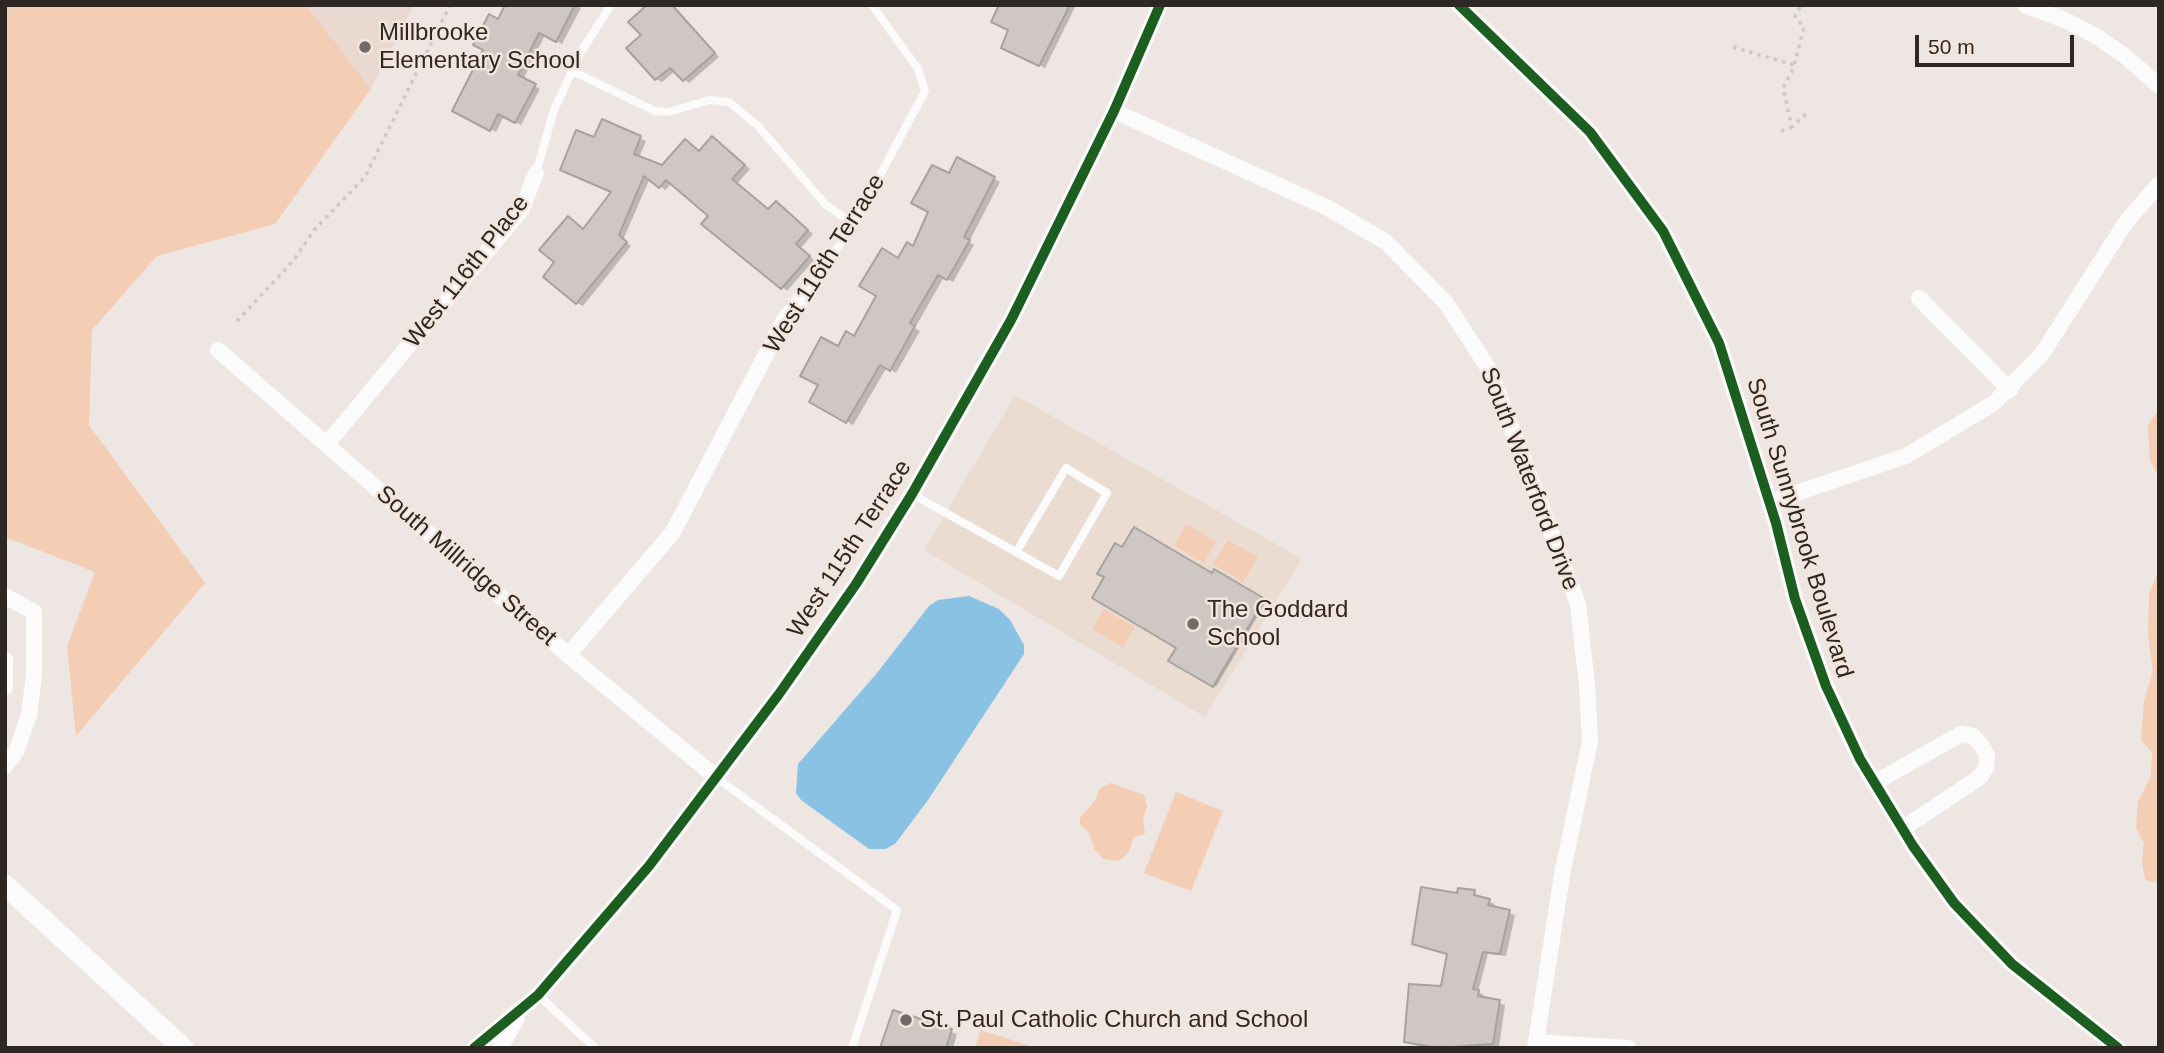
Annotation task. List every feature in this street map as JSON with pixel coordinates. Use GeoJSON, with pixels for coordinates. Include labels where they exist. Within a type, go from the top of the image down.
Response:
{"type":"FeatureCollection","features":[{"type":"Feature","properties":{"kind":"street","name":"West 115th Terrace"},"geometry":{"type":"LineString","coordinates":[[474,1048],[538,995],[649,866],[717,778],[822,633],[912,494],[1011,320],[1114,111],[1160,5]]}},
{"type":"Feature","properties":{"kind":"street","name":"South Sunnybrook Boulevard"},"geometry":{"type":"LineString","coordinates":[[1459,5],[1590,132],[1663,230],[1718,343],[1770,502],[1795,599],[1826,686],[1874,783],[1902,829],[1954,903],[2012,964],[2066,1010],[2118,1048]]}},
{"type":"Feature","properties":{"kind":"street"},"geometry":{"type":"LineString","coordinates":[[2025,5],[2065,20],[2096,36],[2126,56],[2159,86]]}},
{"type":"Feature","properties":{"kind":"street","name":"South Waterford Drive"},"geometry":{"type":"LineString","coordinates":[[1114,111],[1328,208],[1386,242],[1446,303],[1490,371],[1578,604],[1587,685],[1590,741],[1562,875],[1536,1045]]}},
{"type":"Feature","properties":{"kind":"street","name":"West 116th Place"},"geometry":{"type":"LineString","coordinates":[[327,444],[522,209],[537,173]]}},
{"type":"Feature","properties":{"kind":"street"},"geometry":{"type":"LineString","coordinates":[[1770,502],[1906,456],[1956,428],[2010,390],[2055,336],[2126,222],[2159,184]]}},
{"type":"Feature","properties":{"kind":"street","name":"West 116th Terrace"},"geometry":{"type":"LineString","coordinates":[[568,654],[673,532],[784,320],[809,289]]}},
{"type":"Feature","properties":{"kind":"street"},"geometry":{"type":"LineString","coordinates":[[1919,298],[2010,390]]}},
{"type":"Feature","properties":{"kind":"street","name":"South Millridge Street"},"geometry":{"type":"LineString","coordinates":[[218,350],[568,654],[717,778]]}},
{"type":"Feature","properties":{"kind":"street"},"geometry":{"type":"LineString","coordinates":[[5,596],[34,612],[34,675],[29,715],[16,752],[5,766]]}},
{"type":"Feature","properties":{"kind":"street"},"geometry":{"type":"LineString","coordinates":[[5,660],[5,687]]}},
{"type":"Feature","properties":{"kind":"street"},"geometry":{"type":"LineString","coordinates":[[1874,783],[1961,734],[1973,736],[1982,746],[1987,755],[1986,768],[1980,778],[1902,829]]}},
{"type":"Feature","properties":{"kind":"street"},"geometry":{"type":"LineString","coordinates":[[5,885],[183,1048]]}},
{"type":"Feature","properties":{"kind":"street","name":"West 115th Terrace"},"geometry":{"type":"LineString","coordinates":[[500,1048],[522,1010]]}},
{"type":"Feature","properties":{"kind":"street"},"geometry":{"type":"LineString","coordinates":[[1536,1045],[1628,1048]]}},
{"type":"Feature","properties":{"kind":"lane","name":"West 116th Place"},"geometry":{"type":"LineString","coordinates":[[537,173],[554,110],[587,40],[611,5]]}},
{"type":"Feature","properties":{"kind":"lane","name":"West 116th Terrace"},"geometry":{"type":"LineString","coordinates":[[809,289],[854,224],[925,91],[918,69],[872,5]]}},
{"type":"Feature","properties":{"kind":"lane"},"geometry":{"type":"LineString","coordinates":[[572,71],[655,111],[678,110],[709,100],[729,102],[757,125],[826,205],[854,224]]}},
{"type":"Feature","properties":{"kind":"lane"},"geometry":{"type":"LineString","coordinates":[[912,494],[1059,576],[1107,493],[1066,468],[1017,551]]}},
{"type":"Feature","properties":{"kind":"lane"},"geometry":{"type":"LineString","coordinates":[[717,778],[897,910],[852,1048]]}},
{"type":"Feature","properties":{"kind":"lane"},"geometry":{"type":"LineString","coordinates":[[538,995],[595,1048]]}},
{"type":"Feature","properties":{"kind":"path"},"geometry":{"type":"LineString","coordinates":[[237,321],[294,261],[315,229],[365,177],[450,5]]}},
{"type":"Feature","properties":{"kind":"path"},"geometry":{"type":"LineString","coordinates":[[1792,127],[1783,88],[1794,65],[1804,28],[1795,16],[1800,7]]}},
{"type":"Feature","properties":{"kind":"path"},"geometry":{"type":"LineString","coordinates":[[1733,47],[1794,65]]}},
{"type":"Feature","properties":{"kind":"path"},"geometry":{"type":"LineString","coordinates":[[1781,131],[1792,127],[1807,113]]}},
{"type":"Feature","properties":{"kind":"shaded area"},"geometry":{"type":"Polygon","coordinates":[[[5,5],[306,5],[371,89],[275,224],[157,256],[92,330],[89,425],[205,583],[76,736],[67,646],[95,572],[5,537],[5,5]]]}},
{"type":"Feature","properties":{"kind":"shaded area","name":"Millbrooke Elementary School"},"geometry":{"type":"Polygon","coordinates":[[[302,5],[414,5],[371,89],[302,5]]]}},
{"type":"Feature","properties":{"kind":"shaded area"},"geometry":{"type":"Polygon","coordinates":[[[1015,395],[1302,559],[1205,717],[924,550],[1015,395]]]}},
{"type":"Feature","properties":{"kind":"shaded area"},"geometry":{"type":"Polygon","coordinates":[[[2159,409],[2159,477],[2150,461],[2148,425],[2159,409]]]}},
{"type":"Feature","properties":{"kind":"shaded area"},"geometry":{"type":"Polygon","coordinates":[[[1186,524],[1216,542],[1204,563],[1174,546],[1186,524]]]}},
{"type":"Feature","properties":{"kind":"shaded area"},"geometry":{"type":"Polygon","coordinates":[[[1228,540],[1258,557],[1243,582],[1213,564],[1228,540]]]}},
{"type":"Feature","properties":{"kind":"shaded area"},"geometry":{"type":"Polygon","coordinates":[[[2159,570],[2158,882],[2145,880],[2142,862],[2144,843],[2136,828],[2138,802],[2151,776],[2152,752],[2141,740],[2144,700],[2153,672],[2148,635],[2149,594],[2159,570]]]}},
{"type":"Feature","properties":{"kind":"shaded area"},"geometry":{"type":"Polygon","coordinates":[[[1104,609],[1135,627],[1123,647],[1092,629],[1104,609]]]}},
{"type":"Feature","properties":{"kind":"shaded area"},"geometry":{"type":"Polygon","coordinates":[[[1111,783],[1144,795],[1147,807],[1143,818],[1145,834],[1134,837],[1128,853],[1119,861],[1103,859],[1095,850],[1089,833],[1080,824],[1080,818],[1095,800],[1100,788],[1111,783]]]}},
{"type":"Feature","properties":{"kind":"shaded area"},"geometry":{"type":"Polygon","coordinates":[[[1176,792],[1223,811],[1191,891],[1144,873],[1176,792]]]}},
{"type":"Feature","properties":{"kind":"shaded area"},"geometry":{"type":"Polygon","coordinates":[[[981,1030],[1036,1048],[975,1048],[981,1030]]]}},
{"type":"Feature","properties":{"kind":"water"},"geometry":{"type":"Polygon","coordinates":[[[969,596],[999,609],[1010,620],[1024,645],[1024,654],[928,800],[895,844],[885,849],[869,849],[801,800],[796,793],[798,764],[877,673],[929,606],[938,600],[969,596]]]}},
{"type":"Feature","properties":{"kind":"building"},"geometry":{"type":"Polygon","coordinates":[[[505,5],[575,5],[556,42],[539,33],[518,75],[536,84],[515,123],[498,114],[490,131],[452,111],[483,50],[473,45],[489,14],[498,19],[505,5]]]}},
{"type":"Feature","properties":{"kind":"building"},"geometry":{"type":"Polygon","coordinates":[[[647,5],[672,5],[715,53],[683,81],[670,68],[655,80],[626,48],[641,35],[628,22],[647,5]]]}},
{"type":"Feature","properties":{"kind":"building"},"geometry":{"type":"Polygon","coordinates":[[[999,5],[1070,5],[1039,66],[1001,48],[1008,30],[991,22],[999,5]]]}},
{"type":"Feature","properties":{"kind":"building"},"geometry":{"type":"Polygon","coordinates":[[[602,119],[641,136],[634,154],[662,165],[685,139],[699,151],[712,136],[745,165],[732,179],[768,209],[776,201],[808,230],[796,244],[810,256],[781,289],[701,224],[708,216],[666,180],[659,188],[644,176],[619,235],[627,242],[576,304],[543,277],[554,262],[539,250],[568,216],[583,229],[611,192],[560,170],[576,130],[594,137],[602,119]]]}},
{"type":"Feature","properties":{"kind":"building"},"geometry":{"type":"Polygon","coordinates":[[[957,157],[995,177],[964,237],[970,240],[947,280],[938,275],[910,323],[915,326],[890,371],[880,365],[846,423],[809,402],[818,385],[800,376],[821,337],[838,346],[846,331],[854,336],[876,296],[859,286],[882,248],[898,258],[907,242],[913,246],[928,212],[911,203],[932,165],[949,173],[957,157]]]}},
{"type":"Feature","properties":{"kind":"building","name":"The Goddard School"},"geometry":{"type":"Polygon","coordinates":[[[1134,527],[1212,573],[1214,569],[1265,599],[1213,687],[1168,661],[1176,648],[1092,598],[1104,577],[1097,574],[1115,543],[1122,547],[1134,527]]]}},
{"type":"Feature","properties":{"kind":"building"},"geometry":{"type":"Polygon","coordinates":[[[1421,887],[1457,893],[1458,888],[1475,890],[1474,895],[1490,899],[1488,905],[1510,910],[1500,954],[1483,952],[1473,989],[1479,990],[1478,996],[1500,1000],[1493,1044],[1437,1048],[1404,1042],[1409,984],[1441,986],[1447,954],[1412,944],[1421,887]]]}},
{"type":"Feature","properties":{"kind":"building","name":"St. Paul Catholic Church and School"},"geometry":{"type":"Polygon","coordinates":[[[893,1010],[952,1029],[946,1048],[880,1048],[893,1010]]]}},
{"type":"Feature","properties":{"kind":"cycle path"},"geometry":{"type":"LineString","coordinates":[[474,1048],[538,995],[649,866],[779,694],[856,584],[912,494],[1011,320],[1114,111],[1160,5]]}},
{"type":"Feature","properties":{"kind":"cycle path"},"geometry":{"type":"LineString","coordinates":[[1459,5],[1590,132],[1663,231],[1719,343],[1776,523],[1795,599],[1826,686],[1860,759],[1913,846],[1954,903],[2012,964],[2118,1048]]}},
{"type":"Feature","properties":{"kind":"place","name":"Millbrooke Elementary School"},"geometry":{"type":"Point","coordinates":[365,47]}},
{"type":"Feature","properties":{"kind":"place","name":"The Goddard School"},"geometry":{"type":"Point","coordinates":[1193,624]}},
{"type":"Feature","properties":{"kind":"place","name":"St. Paul Catholic Church and School"},"geometry":{"type":"Point","coordinates":[906,1020]}}]}
